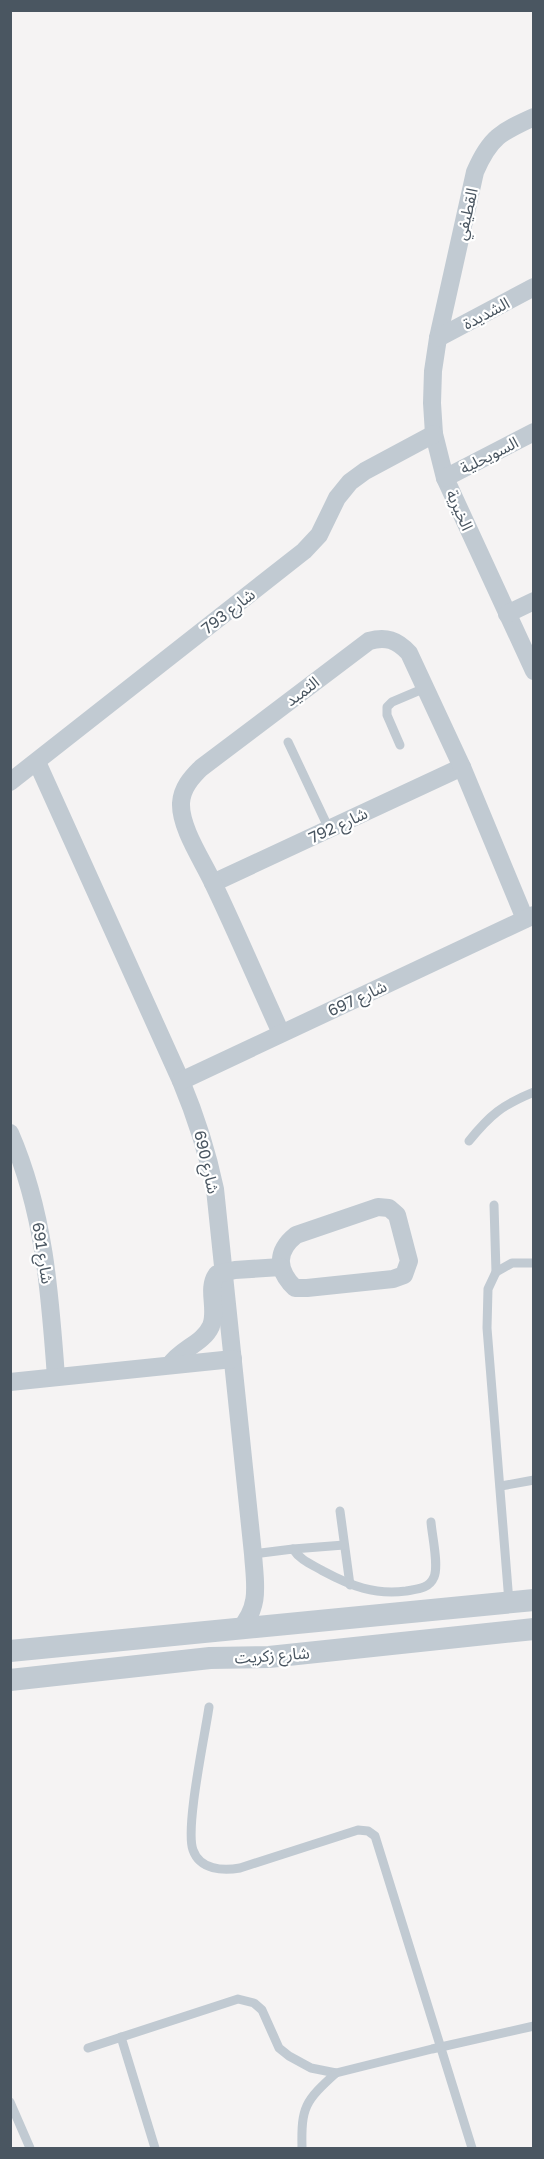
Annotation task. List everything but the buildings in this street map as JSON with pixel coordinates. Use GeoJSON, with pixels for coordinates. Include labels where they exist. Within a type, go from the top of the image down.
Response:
{"type":"FeatureCollection","features":[{"type":"Feature","properties":{"kind":"street","name":"القطيفي"},"geometry":{"type":"LineString","coordinates":[[438,338],[475,172],[492,141],[503,131],[534,117]]}},
{"type":"Feature","properties":{"kind":"street","name":"الشديدة"},"geometry":{"type":"LineString","coordinates":[[438,338],[534,287]]}},
{"type":"Feature","properties":{"kind":"street","name":"الخيرية"},"geometry":{"type":"LineString","coordinates":[[438,338],[432,382],[432,403],[434,434],[445,478],[534,671]]}},
{"type":"Feature","properties":{"kind":"street","name":"السويحلية"},"geometry":{"type":"LineString","coordinates":[[445,478],[534,432]]}},
{"type":"Feature","properties":{"kind":"street","name":"شارع 793"},"geometry":{"type":"LineString","coordinates":[[10,782],[304,551],[319,535],[337,498],[350,482],[365,471],[434,434]]}},
{"type":"Feature","properties":{"kind":"street"},"geometry":{"type":"LineString","coordinates":[[507,614],[534,601]]}},
{"type":"Feature","properties":{"kind":"street","name":"الثميد"},"geometry":{"type":"LineString","coordinates":[[281,1034],[182,816],[181,802],[184,789],[201,768],[369,641],[380,638],[391,639],[409,653],[529,917]]}},
{"type":"Feature","properties":{"kind":"street","name":"شارع 690"},"geometry":{"type":"LineString","coordinates":[[37,762],[181,1081],[208,1157],[215,1189],[253,1554],[255,1593],[251,1613],[239,1630]]}},
{"type":"Feature","properties":{"kind":"street","name":"شارع 792"},"geometry":{"type":"LineString","coordinates":[[213,883],[462,767]]}},
{"type":"Feature","properties":{"kind":"street","name":"شارع 697"},"geometry":{"type":"LineString","coordinates":[[181,1081],[529,917]]}},
{"type":"Feature","properties":{"kind":"street","name":"شارع 691"},"geometry":{"type":"LineString","coordinates":[[10,1133],[24,1169],[40,1226],[49,1284],[56,1377]]}},
{"type":"Feature","properties":{"kind":"street"},"geometry":{"type":"LineString","coordinates":[[378,1207],[389,1208],[397,1215],[408,1261],[404,1275],[393,1279],[307,1288],[295,1288],[286,1280],[281,1267],[282,1255],[287,1243],[296,1235],[378,1207]]}},
{"type":"Feature","properties":{"kind":"street"},"geometry":{"type":"LineString","coordinates":[[170,1365],[176,1356],[199,1341],[210,1328],[213,1316],[212,1281],[217,1274],[224,1271],[281,1267]]}},
{"type":"Feature","properties":{"kind":"street"},"geometry":{"type":"LineString","coordinates":[[10,1382],[233,1359]]}},
{"type":"Feature","properties":{"kind":"street","name":"شارع 690"},"geometry":{"type":"LineString","coordinates":[[255,1593],[270,1617],[279,1626]]}},
{"type":"Feature","properties":{"kind":"street","name":"شارع زكريت"},"geometry":{"type":"LineString","coordinates":[[10,1651],[534,1600]]}},
{"type":"Feature","properties":{"kind":"street","name":"شارع زكريت"},"geometry":{"type":"LineString","coordinates":[[10,1680],[210,1658],[269,1657],[534,1629]]}},
{"type":"Feature","properties":{"kind":"lane"},"geometry":{"type":"LineString","coordinates":[[400,745],[387,715],[387,707],[392,702],[425,688]]}},
{"type":"Feature","properties":{"kind":"lane"},"geometry":{"type":"LineString","coordinates":[[288,742],[329,829]]}},
{"type":"Feature","properties":{"kind":"lane"},"geometry":{"type":"LineString","coordinates":[[469,1141],[484,1122],[499,1109],[534,1092]]}},
{"type":"Feature","properties":{"kind":"lane"},"geometry":{"type":"LineString","coordinates":[[494,1205],[496,1272],[488,1289],[487,1328],[509,1602]]}},
{"type":"Feature","properties":{"kind":"lane"},"geometry":{"type":"LineString","coordinates":[[496,1272],[512,1263],[534,1263]]}},
{"type":"Feature","properties":{"kind":"lane"},"geometry":{"type":"LineString","coordinates":[[501,1486],[534,1480]]}},
{"type":"Feature","properties":{"kind":"lane"},"geometry":{"type":"LineString","coordinates":[[340,1511],[350,1586]]}},
{"type":"Feature","properties":{"kind":"lane"},"geometry":{"type":"LineString","coordinates":[[293,1549],[298,1558],[350,1586],[372,1592],[394,1593],[417,1589],[428,1585],[435,1571],[431,1522]]}},
{"type":"Feature","properties":{"kind":"lane"},"geometry":{"type":"LineString","coordinates":[[253,1554],[345,1545]]}},
{"type":"Feature","properties":{"kind":"lane"},"geometry":{"type":"LineString","coordinates":[[210,1707],[191,1826],[193,1851],[207,1866],[217,1869],[240,1868],[358,1830],[372,1833],[378,1840],[472,2148]]}},
{"type":"Feature","properties":{"kind":"lane"},"geometry":{"type":"LineString","coordinates":[[88,2048],[237,1999],[254,2003],[262,2010],[279,2048],[289,2056],[311,2068],[336,2073],[534,2026]]}},
{"type":"Feature","properties":{"kind":"lane"},"geometry":{"type":"LineString","coordinates":[[121,2037],[155,2148]]}},
{"type":"Feature","properties":{"kind":"lane"},"geometry":{"type":"LineString","coordinates":[[302,2148],[302,2117],[308,2103],[317,2090],[336,2073]]}},
{"type":"Feature","properties":{"kind":"lane"},"geometry":{"type":"LineString","coordinates":[[10,2102],[30,2148]]}}]}
